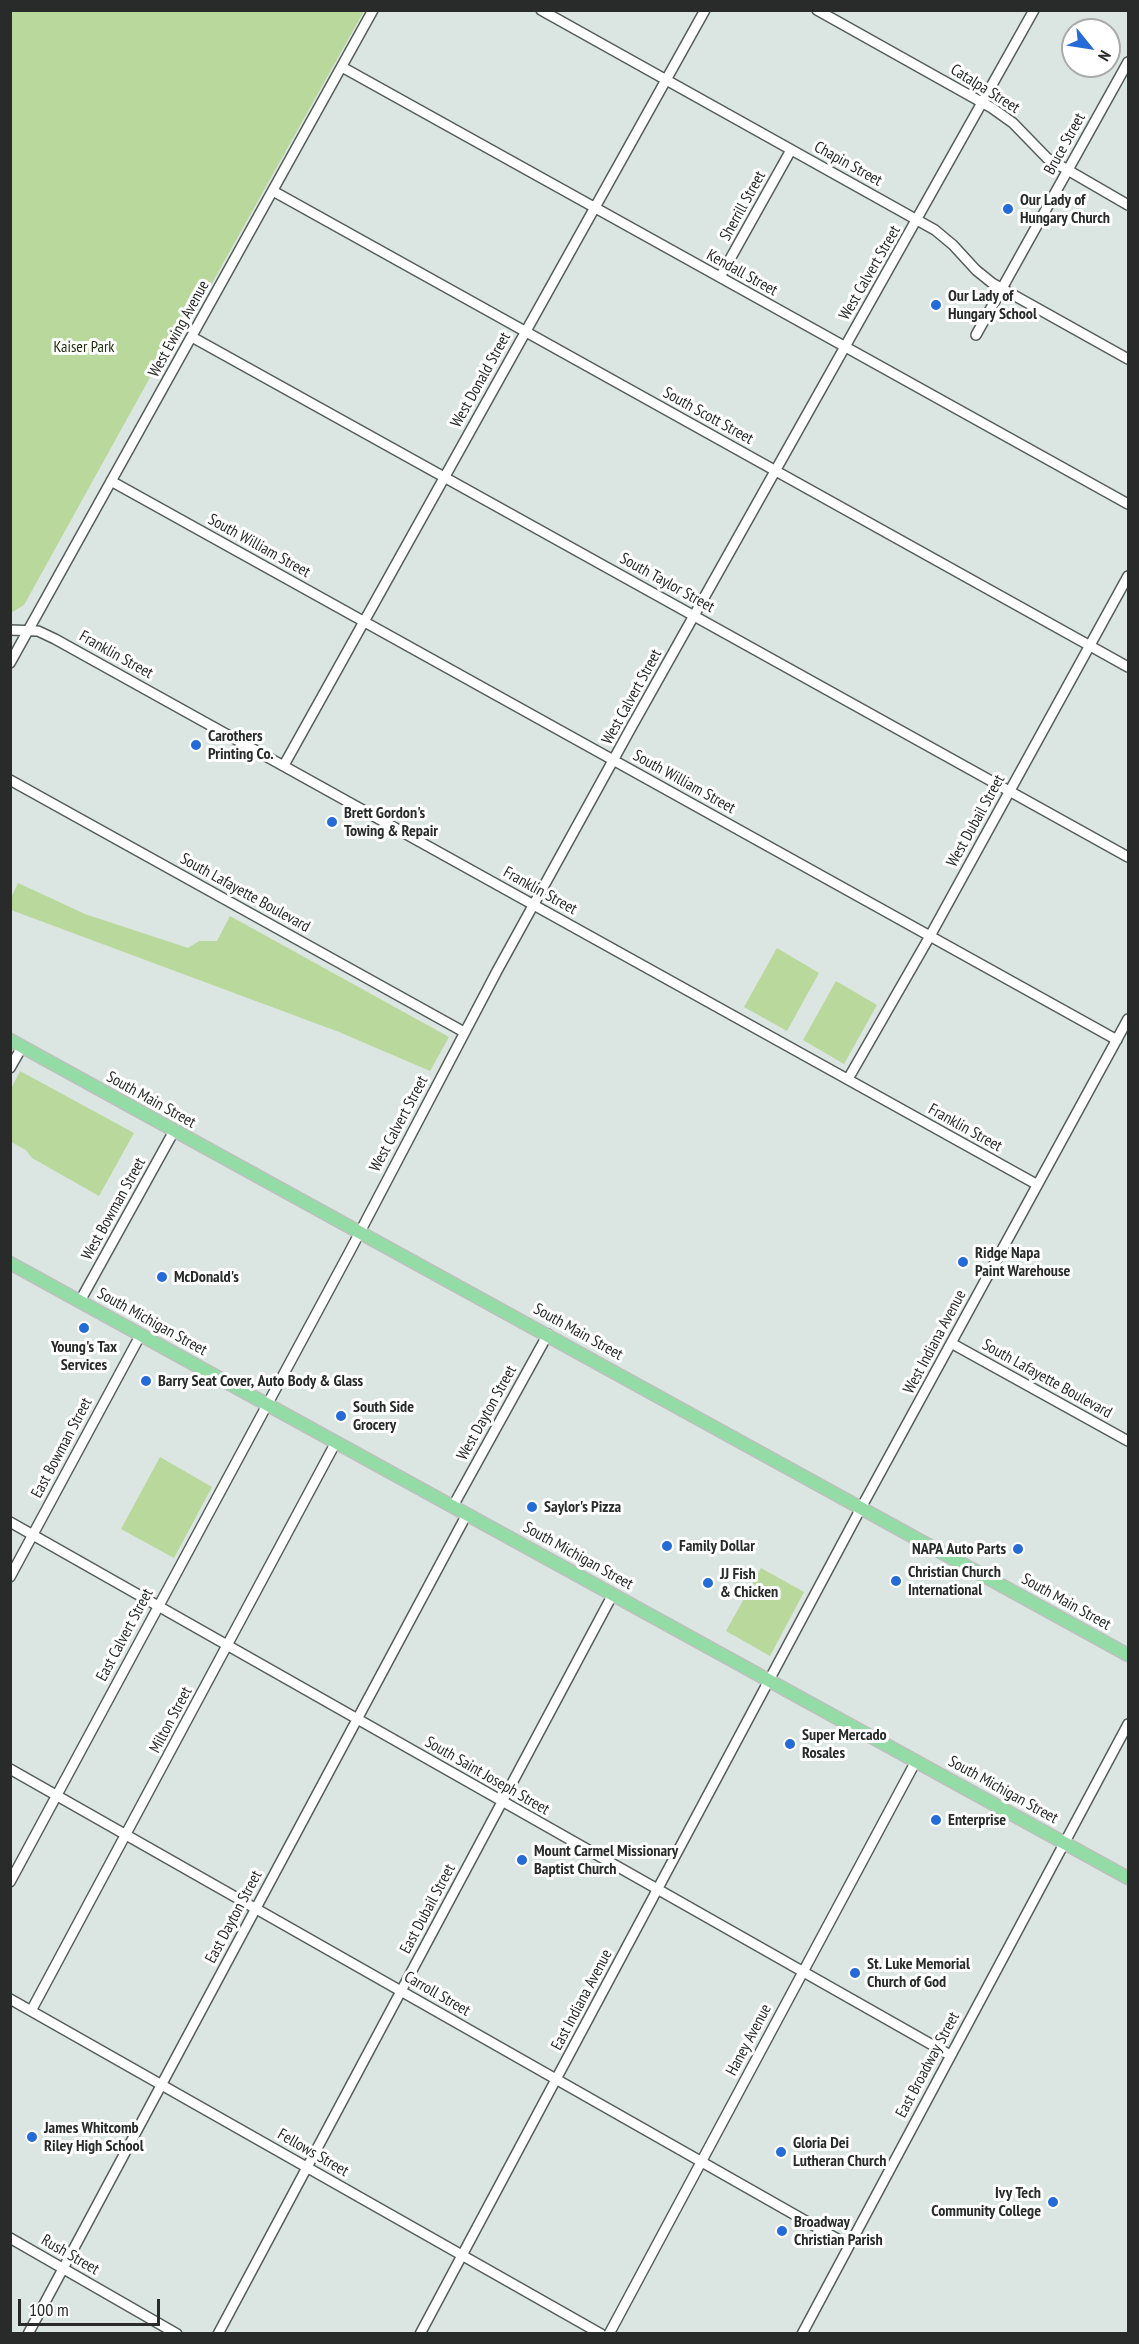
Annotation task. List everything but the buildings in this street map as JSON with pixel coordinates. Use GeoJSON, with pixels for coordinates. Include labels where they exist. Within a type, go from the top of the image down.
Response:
{"type":"FeatureCollection","features":[{"type":"Feature","properties":{"kind":"main road","name":"South Main Street"},"geometry":{"type":"LineString","coordinates":[[10,1040],[1128,1655]]}},
{"type":"Feature","properties":{"kind":"main road","name":"South Michigan Street"},"geometry":{"type":"LineString","coordinates":[[12,1267],[141,1334],[1128,1878]]}},
{"type":"Feature","properties":{"kind":"street","name":"West Ewing Avenue"},"geometry":{"type":"LineString","coordinates":[[10,663],[373,10]]}},
{"type":"Feature","properties":{"kind":"street","name":"Chapin Street"},"geometry":{"type":"LineString","coordinates":[[541,10],[917,220],[945,238],[976,270],[1002,288],[1128,358]]}},
{"type":"Feature","properties":{"kind":"street","name":"West Donald Street"},"geometry":{"type":"LineString","coordinates":[[284,765],[705,10]]}},
{"type":"Feature","properties":{"kind":"street","name":"Catalpa Street"},"geometry":{"type":"LineString","coordinates":[[817,10],[983,103],[1013,123],[1047,158],[1128,205]]}},
{"type":"Feature","properties":{"kind":"street","name":"West Calvert Street"},"geometry":{"type":"LineString","coordinates":[[267,1404],[534,905],[1034,10]]}},
{"type":"Feature","properties":{"kind":"street","name":"Bruce Street"},"geometry":{"type":"LineString","coordinates":[[976,335],[1128,62]]}},
{"type":"Feature","properties":{"kind":"street","name":"Kendall Street"},"geometry":{"type":"LineString","coordinates":[[342,68],[1128,504]]}},
{"type":"Feature","properties":{"kind":"street","name":"Sherrill Street"},"geometry":{"type":"LineString","coordinates":[[720,277],[791,150]]}},
{"type":"Feature","properties":{"kind":"street","name":"South Scott Street"},"geometry":{"type":"LineString","coordinates":[[273,191],[1128,667]]}},
{"type":"Feature","properties":{"kind":"street","name":"South Taylor Street"},"geometry":{"type":"LineString","coordinates":[[192,337],[1128,857]]}},
{"type":"Feature","properties":{"kind":"street","name":"South William Street"},"geometry":{"type":"LineString","coordinates":[[111,482],[1117,1040]]}},
{"type":"Feature","properties":{"kind":"street","name":"West Dubail Street"},"geometry":{"type":"LineString","coordinates":[[848,1079],[930,936],[1128,576]]}},
{"type":"Feature","properties":{"kind":"street","name":"Franklin Street"},"geometry":{"type":"LineString","coordinates":[[10,630],[38,631],[46,634],[1036,1184]]}},
{"type":"Feature","properties":{"kind":"street","name":"South Lafayette Boulevard"},"geometry":{"type":"LineString","coordinates":[[10,780],[465,1032]]}},
{"type":"Feature","properties":{"kind":"street","name":"West Indiana Avenue"},"geometry":{"type":"LineString","coordinates":[[770,1680],[1036,1184],[1128,1019]]}},
{"type":"Feature","properties":{"kind":"street"},"geometry":{"type":"LineString","coordinates":[[10,1068],[22,1047]]}},
{"type":"Feature","properties":{"kind":"street","name":"West Bowman Street"},"geometry":{"type":"LineString","coordinates":[[80,1301],[174,1131]]}},
{"type":"Feature","properties":{"kind":"street","name":"East Bowman Street"},"geometry":{"type":"LineString","coordinates":[[10,1577],[141,1334]]}},
{"type":"Feature","properties":{"kind":"street","name":"West Dayton Street"},"geometry":{"type":"LineString","coordinates":[[453,1506],[548,1335]]}},
{"type":"Feature","properties":{"kind":"street","name":"South Lafayette Boulevard"},"geometry":{"type":"LineString","coordinates":[[951,1343],[1128,1441]]}},
{"type":"Feature","properties":{"kind":"street","name":"East Calvert Street"},"geometry":{"type":"LineString","coordinates":[[10,1881],[267,1404]]}},
{"type":"Feature","properties":{"kind":"street","name":"Milton Street"},"geometry":{"type":"LineString","coordinates":[[31,2011],[336,1442]]}},
{"type":"Feature","properties":{"kind":"street","name":"East Dayton Street"},"geometry":{"type":"LineString","coordinates":[[28,2334],[467,1514]]}},
{"type":"Feature","properties":{"kind":"street","name":"South Saint Joseph Street"},"geometry":{"type":"LineString","coordinates":[[10,1522],[950,2055]]}},
{"type":"Feature","properties":{"kind":"street","name":"East Dubail Street"},"geometry":{"type":"LineString","coordinates":[[218,2334],[613,1594]]}},
{"type":"Feature","properties":{"kind":"street","name":"East Indiana Avenue"},"geometry":{"type":"LineString","coordinates":[[420,2334],[770,1680]]}},
{"type":"Feature","properties":{"kind":"street","name":"East Broadway Street"},"geometry":{"type":"LineString","coordinates":[[802,2334],[1128,1724]]}},
{"type":"Feature","properties":{"kind":"street","name":"Haney Avenue"},"geometry":{"type":"LineString","coordinates":[[609,2334],[916,1761]]}},
{"type":"Feature","properties":{"kind":"street","name":"Carroll Street"},"geometry":{"type":"LineString","coordinates":[[10,1768],[848,2245]]}},
{"type":"Feature","properties":{"kind":"street","name":"Fellows Street"},"geometry":{"type":"LineString","coordinates":[[10,2000],[601,2334]]}},
{"type":"Feature","properties":{"kind":"street","name":"Rush Street"},"geometry":{"type":"LineString","coordinates":[[10,2238],[177,2334]]}},
{"type":"Feature","properties":{"kind":"green space","name":"Kaiser Park"},"geometry":{"type":"Polygon","coordinates":[[[11,10],[364,11],[192,319],[184,316],[24,605],[11,613],[11,10]]]}},
{"type":"Feature","properties":{"kind":"green space"},"geometry":{"type":"Polygon","coordinates":[[[18,883],[85,914],[188,948],[199,941],[217,941],[230,916],[449,1037],[430,1071],[339,1032],[11,910],[11,898],[18,883]]]}},
{"type":"Feature","properties":{"kind":"green space"},"geometry":{"type":"Polygon","coordinates":[[[777,948],[819,973],[787,1031],[744,1007],[777,948]]]}},
{"type":"Feature","properties":{"kind":"green space"},"geometry":{"type":"Polygon","coordinates":[[[836,981],[877,1005],[844,1064],[803,1040],[836,981]]]}},
{"type":"Feature","properties":{"kind":"green space"},"geometry":{"type":"Polygon","coordinates":[[[20,1071],[134,1133],[99,1196],[32,1158],[26,1150],[11,1142],[11,1089],[20,1071]]]}},
{"type":"Feature","properties":{"kind":"green space"},"geometry":{"type":"Polygon","coordinates":[[[160,1457],[212,1487],[174,1558],[121,1529],[160,1457]]]}},
{"type":"Feature","properties":{"kind":"green space"},"geometry":{"type":"Polygon","coordinates":[[[761,1568],[804,1592],[770,1656],[726,1631],[761,1568]]]}},
{"type":"Feature","properties":{"kind":"place","name":"Our Lady of Hungary Church"},"geometry":{"type":"Point","coordinates":[1008,209]}},
{"type":"Feature","properties":{"kind":"place","name":"Our Lady of Hungary School"},"geometry":{"type":"Point","coordinates":[936,305]}},
{"type":"Feature","properties":{"kind":"place","name":"Carothers Printing Co."},"geometry":{"type":"Point","coordinates":[196,745]}},
{"type":"Feature","properties":{"kind":"place","name":"Brett Gordon's Towing & Repair"},"geometry":{"type":"Point","coordinates":[332,822]}},
{"type":"Feature","properties":{"kind":"place","name":"Ridge Napa Paint Warehouse"},"geometry":{"type":"Point","coordinates":[963,1262]}},
{"type":"Feature","properties":{"kind":"place","name":"McDonald's"},"geometry":{"type":"Point","coordinates":[162,1277]}},
{"type":"Feature","properties":{"kind":"place","name":"Young's Tax Services"},"geometry":{"type":"Point","coordinates":[84,1328]}},
{"type":"Feature","properties":{"kind":"place","name":"Barry Seat Cover, Auto Body & Glass"},"geometry":{"type":"Point","coordinates":[146,1381]}},
{"type":"Feature","properties":{"kind":"place","name":"South Side Grocery"},"geometry":{"type":"Point","coordinates":[341,1416]}},
{"type":"Feature","properties":{"kind":"place","name":"Saylor's Pizza"},"geometry":{"type":"Point","coordinates":[532,1507]}},
{"type":"Feature","properties":{"kind":"place","name":"Family Dollar"},"geometry":{"type":"Point","coordinates":[667,1546]}},
{"type":"Feature","properties":{"kind":"place","name":"NAPA Auto Parts"},"geometry":{"type":"Point","coordinates":[1018,1549]}},
{"type":"Feature","properties":{"kind":"place","name":"Christian Church International"},"geometry":{"type":"Point","coordinates":[896,1581]}},
{"type":"Feature","properties":{"kind":"place","name":"JJ Fish & Chicken"},"geometry":{"type":"Point","coordinates":[708,1583]}},
{"type":"Feature","properties":{"kind":"place","name":"Super Mercado Rosales"},"geometry":{"type":"Point","coordinates":[790,1744]}},
{"type":"Feature","properties":{"kind":"place","name":"Enterprise"},"geometry":{"type":"Point","coordinates":[936,1820]}},
{"type":"Feature","properties":{"kind":"place","name":"Mount Carmel Missionary Baptist Church"},"geometry":{"type":"Point","coordinates":[522,1860]}},
{"type":"Feature","properties":{"kind":"place","name":"St. Luke Memorial Church of God"},"geometry":{"type":"Point","coordinates":[855,1973]}},
{"type":"Feature","properties":{"kind":"place","name":"James Whitcomb Riley High School"},"geometry":{"type":"Point","coordinates":[32,2137]}},
{"type":"Feature","properties":{"kind":"place","name":"Gloria Dei Lutheran Church"},"geometry":{"type":"Point","coordinates":[781,2152]}},
{"type":"Feature","properties":{"kind":"place","name":"Ivy Tech Community College"},"geometry":{"type":"Point","coordinates":[1053,2202]}},
{"type":"Feature","properties":{"kind":"place","name":"Broadway Christian Parish"},"geometry":{"type":"Point","coordinates":[782,2231]}}]}
